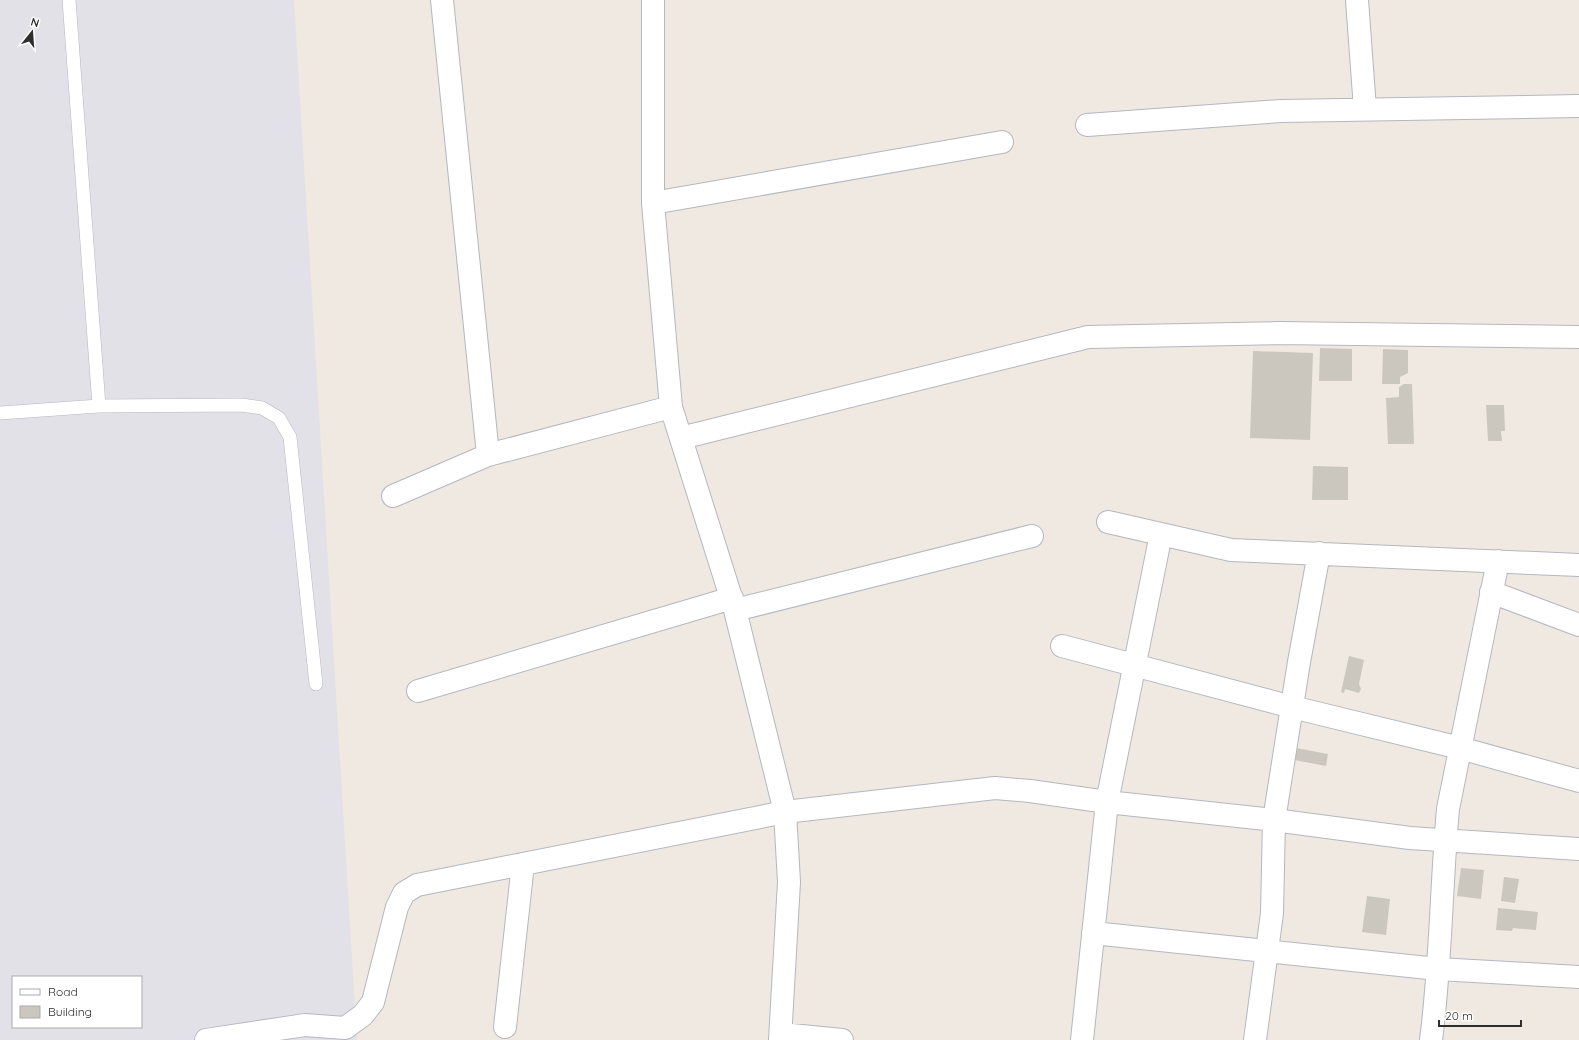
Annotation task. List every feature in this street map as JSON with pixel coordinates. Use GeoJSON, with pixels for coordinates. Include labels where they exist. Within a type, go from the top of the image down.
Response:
{"type":"FeatureCollection","features":[{"type":"Feature","properties":{"kind":"street"},"geometry":{"type":"LineString","coordinates":[[442,0],[488,455]]}},
{"type":"Feature","properties":{"kind":"street"},"geometry":{"type":"LineString","coordinates":[[653,0],[653,203],[671,407],[734,604],[785,812],[789,882],[781,1037],[842,1040]]}},
{"type":"Feature","properties":{"kind":"street"},"geometry":{"type":"LineString","coordinates":[[1357,0],[1365,109]]}},
{"type":"Feature","properties":{"kind":"street"},"geometry":{"type":"LineString","coordinates":[[1087,125],[1281,111],[1579,106]]}},
{"type":"Feature","properties":{"kind":"street"},"geometry":{"type":"LineString","coordinates":[[653,203],[1002,142]]}},
{"type":"Feature","properties":{"kind":"street"},"geometry":{"type":"LineString","coordinates":[[681,438],[1088,337],[1279,333],[1579,337]]}},
{"type":"Feature","properties":{"kind":"street"},"geometry":{"type":"LineString","coordinates":[[393,496],[488,455],[671,407]]}},
{"type":"Feature","properties":{"kind":"street"},"geometry":{"type":"LineString","coordinates":[[1108,522],[1231,550],[1579,565]]}},
{"type":"Feature","properties":{"kind":"street"},"geometry":{"type":"LineString","coordinates":[[1082,1040],[1107,802],[1161,534]]}},
{"type":"Feature","properties":{"kind":"street"},"geometry":{"type":"LineString","coordinates":[[418,691],[734,604],[1032,536]]}},
{"type":"Feature","properties":{"kind":"street"},"geometry":{"type":"LineString","coordinates":[[1255,1040],[1272,913],[1274,820],[1319,553]]}},
{"type":"Feature","properties":{"kind":"street"},"geometry":{"type":"LineString","coordinates":[[1431,1040],[1436,1000],[1448,809],[1498,561]]}},
{"type":"Feature","properties":{"kind":"street"},"geometry":{"type":"LineString","coordinates":[[1491,592],[1579,625]]}},
{"type":"Feature","properties":{"kind":"street"},"geometry":{"type":"LineString","coordinates":[[1062,646],[1292,707],[1460,748],[1579,781]]}},
{"type":"Feature","properties":{"kind":"street"},"geometry":{"type":"LineString","coordinates":[[206,1040],[305,1025],[345,1028],[363,1015],[373,1002],[397,906],[404,893],[417,885],[785,812],[995,788],[1274,820],[1410,838],[1579,849]]}},
{"type":"Feature","properties":{"kind":"street"},"geometry":{"type":"LineString","coordinates":[[505,1027],[523,864]]}},
{"type":"Feature","properties":{"kind":"street"},"geometry":{"type":"LineString","coordinates":[[1093,933],[1438,969],[1579,976]]}},
{"type":"Feature","properties":{"kind":"lane"},"geometry":{"type":"LineString","coordinates":[[69,0],[99,406]]}},
{"type":"Feature","properties":{"kind":"lane"},"geometry":{"type":"LineString","coordinates":[[0,413],[99,406],[242,405],[262,408],[279,418],[290,437],[316,684]]}},
{"type":"Feature","properties":{"kind":"shaded area"},"geometry":{"type":"Polygon","coordinates":[[[0,0],[294,0],[357,1040],[0,1040],[0,0]]]}},
{"type":"Feature","properties":{"kind":"building"},"geometry":{"type":"Polygon","coordinates":[[[1320,348],[1352,349],[1352,381],[1319,381],[1320,348]]]}},
{"type":"Feature","properties":{"kind":"building"},"geometry":{"type":"Polygon","coordinates":[[[1383,349],[1408,350],[1408,373],[1400,377],[1400,384],[1382,384],[1383,349]]]}},
{"type":"Feature","properties":{"kind":"building"},"geometry":{"type":"Polygon","coordinates":[[[1253,351],[1313,353],[1310,440],[1250,438],[1253,351]]]}},
{"type":"Feature","properties":{"kind":"building"},"geometry":{"type":"Polygon","coordinates":[[[1404,384],[1412,384],[1414,444],[1388,444],[1386,398],[1399,397],[1399,387],[1404,384]]]}},
{"type":"Feature","properties":{"kind":"building"},"geometry":{"type":"Polygon","coordinates":[[[1486,405],[1504,405],[1505,431],[1501,431],[1502,441],[1488,441],[1486,405]]]}},
{"type":"Feature","properties":{"kind":"building"},"geometry":{"type":"Polygon","coordinates":[[[1313,466],[1348,467],[1348,500],[1312,500],[1313,466]]]}},
{"type":"Feature","properties":{"kind":"building"},"geometry":{"type":"Polygon","coordinates":[[[1349,656],[1364,660],[1359,684],[1361,689],[1359,693],[1345,689],[1344,693],[1341,692],[1349,656]]]}},
{"type":"Feature","properties":{"kind":"building"},"geometry":{"type":"Polygon","coordinates":[[[1296,748],[1328,754],[1326,766],[1294,760],[1296,748]]]}},
{"type":"Feature","properties":{"kind":"building"},"geometry":{"type":"Polygon","coordinates":[[[1461,868],[1484,870],[1481,899],[1457,896],[1461,868]]]}},
{"type":"Feature","properties":{"kind":"building"},"geometry":{"type":"Polygon","coordinates":[[[1504,877],[1519,879],[1515,903],[1501,901],[1504,877]]]}},
{"type":"Feature","properties":{"kind":"building"},"geometry":{"type":"Polygon","coordinates":[[[1367,896],[1390,899],[1386,935],[1362,932],[1367,896]]]}},
{"type":"Feature","properties":{"kind":"building"},"geometry":{"type":"Polygon","coordinates":[[[1498,908],[1538,912],[1536,930],[1513,928],[1512,931],[1496,930],[1498,908]]]}}]}
